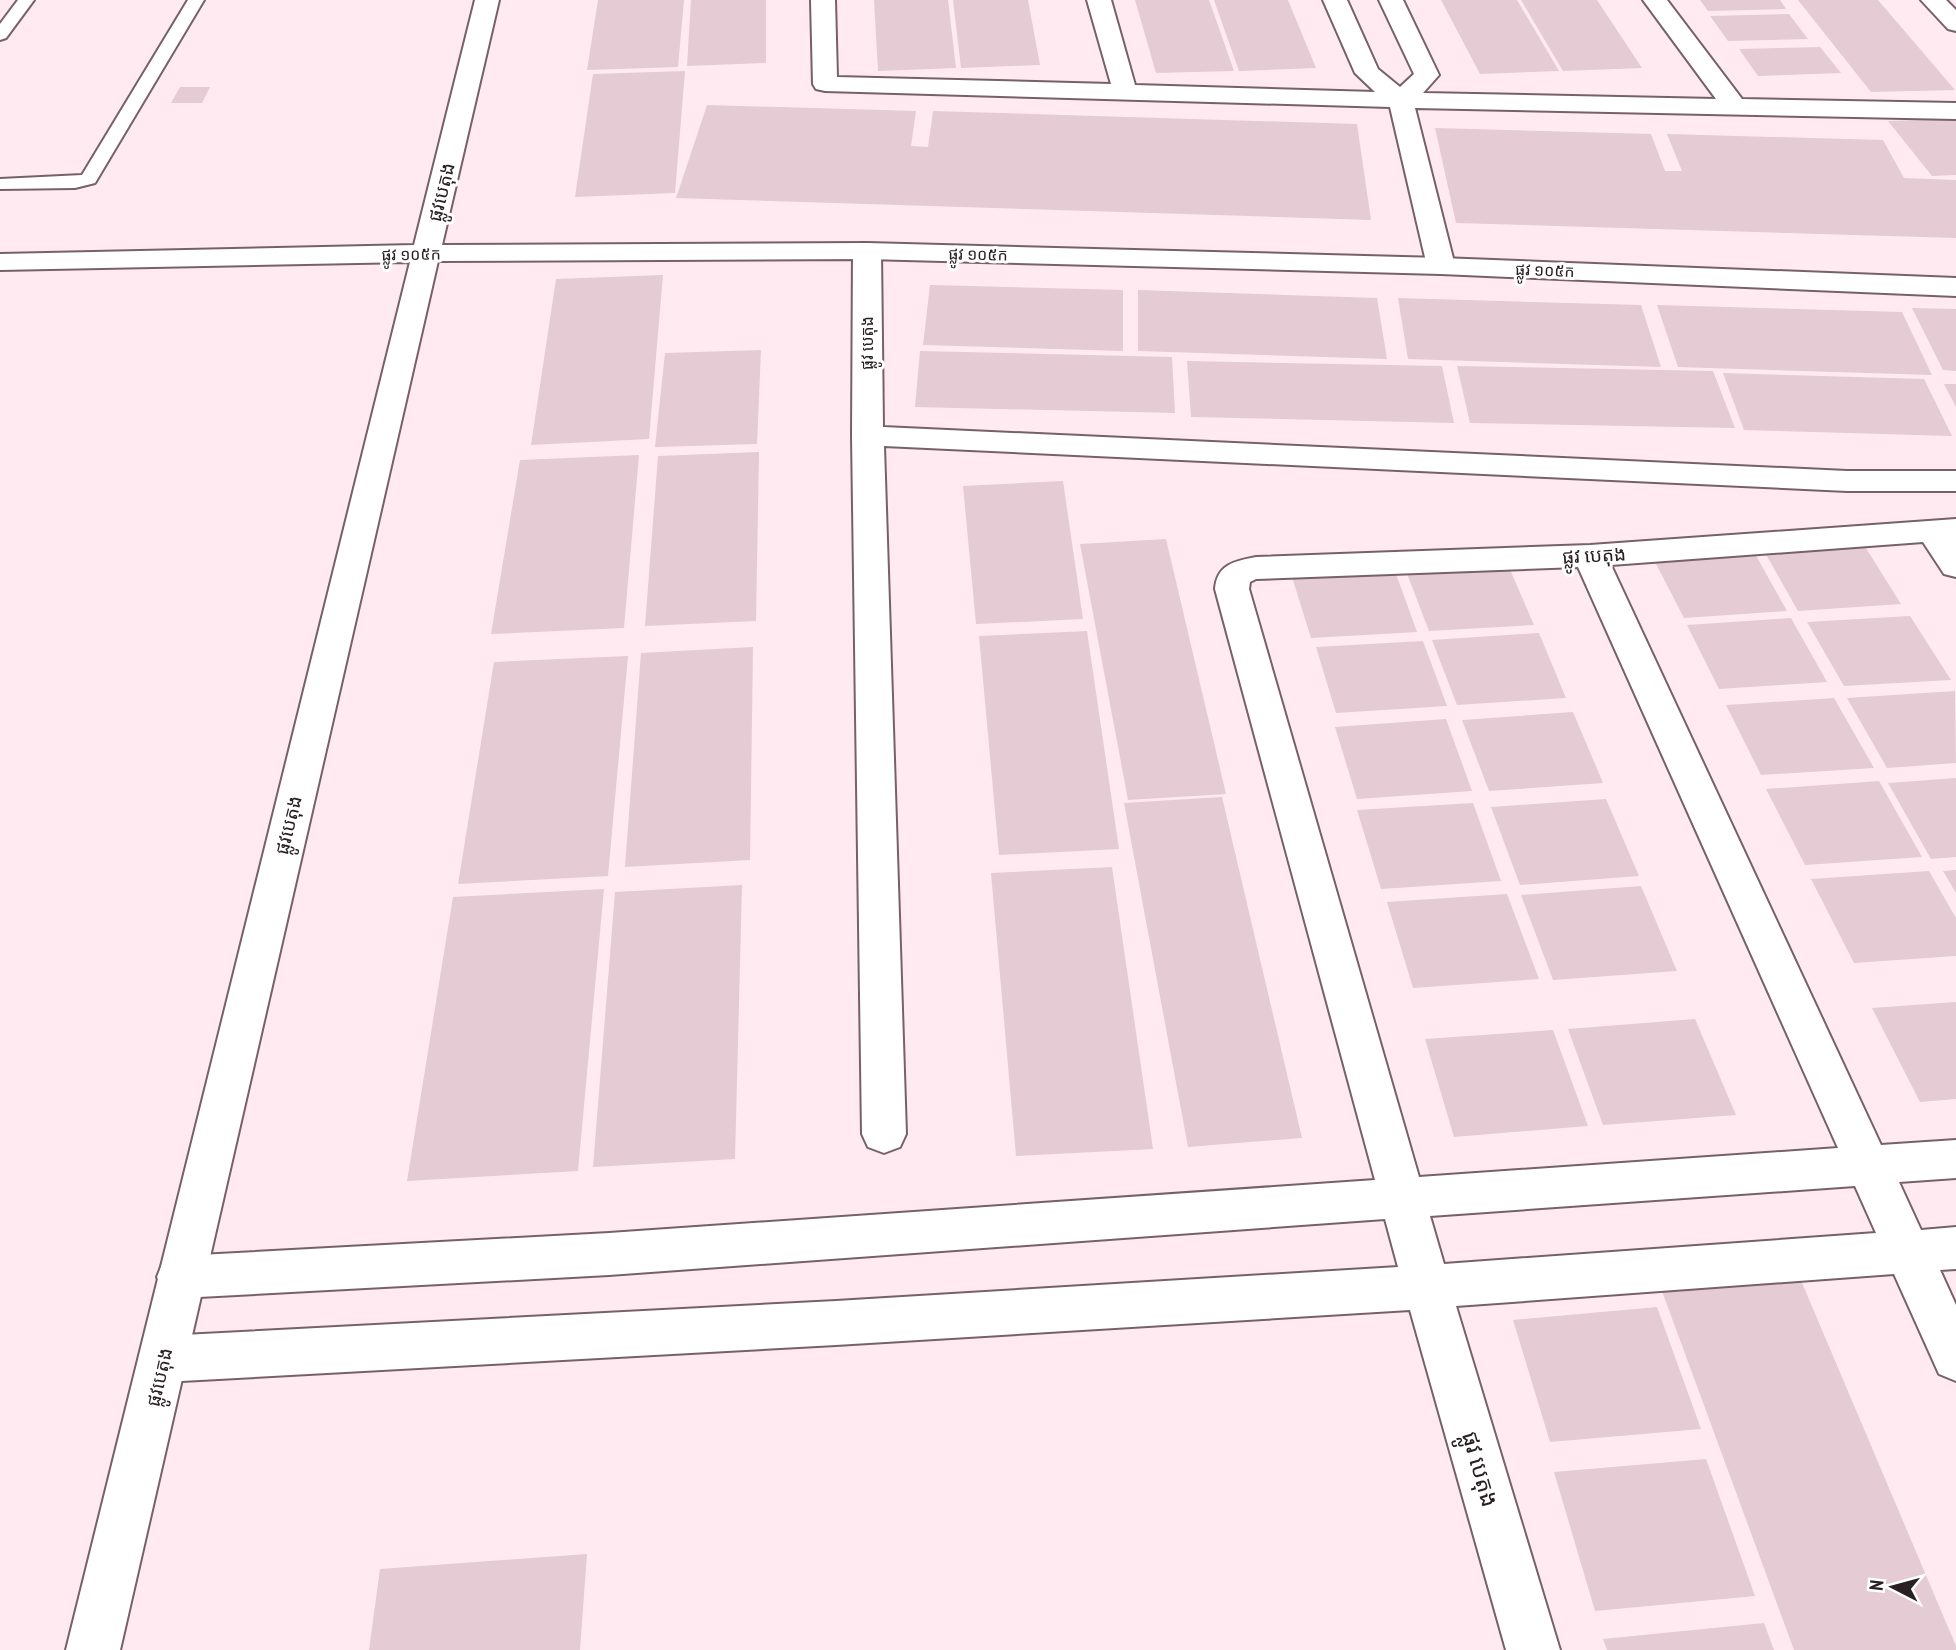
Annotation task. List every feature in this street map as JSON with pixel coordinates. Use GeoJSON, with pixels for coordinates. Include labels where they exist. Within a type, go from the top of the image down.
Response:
{"type":"FeatureCollection","features":[{"type":"Feature","properties":{"kind":"street","name":"ផ្លូវបេតុង"},"geometry":{"type":"LineString","coordinates":[[93,1650],[487,0]]}},
{"type":"Feature","properties":{"kind":"street"},"geometry":{"type":"LineString","coordinates":[[822,0],[825,84],[1401,100],[1956,111]]}},
{"type":"Feature","properties":{"kind":"street"},"geometry":{"type":"LineString","coordinates":[[1099,0],[1125,92]]}},
{"type":"Feature","properties":{"kind":"street"},"geometry":{"type":"LineString","coordinates":[[1335,0],[1367,73],[1401,100],[1441,266]]}},
{"type":"Feature","properties":{"kind":"street"},"geometry":{"type":"LineString","coordinates":[[1391,0],[1427,75],[1401,100]]}},
{"type":"Feature","properties":{"kind":"street"},"geometry":{"type":"LineString","coordinates":[[1656,0],[1735,107]]}},
{"type":"Feature","properties":{"kind":"street"},"geometry":{"type":"LineString","coordinates":[[1933,0],[1956,24]]}},
{"type":"Feature","properties":{"kind":"street","name":"ផ្លូវ ១០៥ក"},"geometry":{"type":"LineString","coordinates":[[0,262],[426,253],[867,251],[1441,266],[1956,287]]}},
{"type":"Feature","properties":{"kind":"street","name":"ផ្លូវ បេតុង"},"geometry":{"type":"LineString","coordinates":[[867,251],[868,436],[884,1134]]}},
{"type":"Feature","properties":{"kind":"street"},"geometry":{"type":"LineString","coordinates":[[868,436],[1847,481],[1956,481]]}},
{"type":"Feature","properties":{"kind":"street","name":"ផ្លូវ បេតុង"},"geometry":{"type":"LineString","coordinates":[[1533,1650],[1427,1287],[1232,589],[1233,578],[1241,571],[1256,568],[1590,556],[1944,530],[1956,566]]}},
{"type":"Feature","properties":{"kind":"street"},"geometry":{"type":"LineString","coordinates":[[1590,556],[1956,1358]]}},
{"type":"Feature","properties":{"kind":"street"},"geometry":{"type":"LineString","coordinates":[[180,1277],[608,1254],[1956,1159]]}},
{"type":"Feature","properties":{"kind":"street"},"geometry":{"type":"LineString","coordinates":[[163,1359],[610,1336],[1427,1287],[1956,1248]]}},
{"type":"Feature","properties":{"kind":"lane"},"geometry":{"type":"LineString","coordinates":[[0,36],[26,0]]}},
{"type":"Feature","properties":{"kind":"lane"},"geometry":{"type":"LineString","coordinates":[[0,184],[75,183],[89,179],[196,0]]}},
{"type":"Feature","properties":{"kind":"building"},"geometry":{"type":"Polygon","coordinates":[[[598,0],[684,0],[678,67],[587,70],[598,0]]]}},
{"type":"Feature","properties":{"kind":"building"},"geometry":{"type":"Polygon","coordinates":[[[691,0],[766,0],[766,63],[687,66],[691,0]]]}},
{"type":"Feature","properties":{"kind":"building"},"geometry":{"type":"Polygon","coordinates":[[[874,0],[948,0],[956,68],[878,71],[874,0]]]}},
{"type":"Feature","properties":{"kind":"building"},"geometry":{"type":"Polygon","coordinates":[[[953,0],[1028,0],[1040,65],[961,68],[953,0]]]}},
{"type":"Feature","properties":{"kind":"building"},"geometry":{"type":"Polygon","coordinates":[[[1135,0],[1209,0],[1234,71],[1156,73],[1135,0]]]}},
{"type":"Feature","properties":{"kind":"building"},"geometry":{"type":"Polygon","coordinates":[[[1214,0],[1288,0],[1316,68],[1239,71],[1214,0]]]}},
{"type":"Feature","properties":{"kind":"building"},"geometry":{"type":"Polygon","coordinates":[[[1441,0],[1517,0],[1559,71],[1480,74],[1441,0]]]}},
{"type":"Feature","properties":{"kind":"building"},"geometry":{"type":"Polygon","coordinates":[[[1521,0],[1597,0],[1642,68],[1563,71],[1521,0]]]}},
{"type":"Feature","properties":{"kind":"building"},"geometry":{"type":"Polygon","coordinates":[[[1700,0],[1780,0],[1786,9],[1708,11],[1700,0]]]}},
{"type":"Feature","properties":{"kind":"building"},"geometry":{"type":"Polygon","coordinates":[[[1798,0],[1878,0],[1955,90],[1871,92],[1798,0]]]}},
{"type":"Feature","properties":{"kind":"building"},"geometry":{"type":"Polygon","coordinates":[[[1789,14],[1808,39],[1728,41],[1710,16],[1789,14]]]}},
{"type":"Feature","properties":{"kind":"building"},"geometry":{"type":"Polygon","coordinates":[[[1820,47],[1841,73],[1758,76],[1739,49],[1820,47]]]}},
{"type":"Feature","properties":{"kind":"building"},"geometry":{"type":"Polygon","coordinates":[[[685,71],[675,193],[575,197],[593,74],[685,71]]]}},
{"type":"Feature","properties":{"kind":"building"},"geometry":{"type":"Polygon","coordinates":[[[180,87],[210,87],[202,103],[171,103],[180,87]]]}},
{"type":"Feature","properties":{"kind":"building"},"geometry":{"type":"Polygon","coordinates":[[[707,105],[916,111],[911,146],[928,147],[933,111],[1357,124],[1371,220],[676,198],[707,105]]]}},
{"type":"Feature","properties":{"kind":"building"},"geometry":{"type":"Polygon","coordinates":[[[1956,119],[1956,175],[1932,176],[1888,121],[1956,119]]]}},
{"type":"Feature","properties":{"kind":"building"},"geometry":{"type":"Polygon","coordinates":[[[1435,128],[1651,134],[1665,171],[1682,171],[1667,134],[1883,140],[1904,178],[1956,180],[1956,238],[1456,223],[1435,128]]]}},
{"type":"Feature","properties":{"kind":"building"},"geometry":{"type":"Polygon","coordinates":[[[663,275],[649,439],[531,445],[556,279],[663,275]]]}},
{"type":"Feature","properties":{"kind":"building"},"geometry":{"type":"Polygon","coordinates":[[[930,285],[1123,290],[1123,351],[923,345],[930,285]]]}},
{"type":"Feature","properties":{"kind":"building"},"geometry":{"type":"Polygon","coordinates":[[[1138,290],[1377,298],[1387,359],[1138,351],[1138,290]]]}},
{"type":"Feature","properties":{"kind":"building"},"geometry":{"type":"Polygon","coordinates":[[[1398,298],[1641,305],[1661,367],[1408,359],[1398,298]]]}},
{"type":"Feature","properties":{"kind":"building"},"geometry":{"type":"Polygon","coordinates":[[[1657,305],[1902,312],[1932,375],[1678,367],[1657,305]]]}},
{"type":"Feature","properties":{"kind":"building"},"geometry":{"type":"Polygon","coordinates":[[[1912,308],[1956,309],[1956,371],[1943,370],[1912,308]]]}},
{"type":"Feature","properties":{"kind":"building"},"geometry":{"type":"Polygon","coordinates":[[[761,350],[757,444],[655,447],[665,353],[761,350]]]}},
{"type":"Feature","properties":{"kind":"building"},"geometry":{"type":"Polygon","coordinates":[[[920,351],[1172,357],[1175,413],[915,407],[920,351]]]}},
{"type":"Feature","properties":{"kind":"building"},"geometry":{"type":"Polygon","coordinates":[[[1187,361],[1442,366],[1454,423],[1191,417],[1187,361]]]}},
{"type":"Feature","properties":{"kind":"building"},"geometry":{"type":"Polygon","coordinates":[[[1457,366],[1713,371],[1735,428],[1470,423],[1457,366]]]}},
{"type":"Feature","properties":{"kind":"building"},"geometry":{"type":"Polygon","coordinates":[[[1723,373],[1924,379],[1952,436],[1744,430],[1723,373]]]}},
{"type":"Feature","properties":{"kind":"building"},"geometry":{"type":"Polygon","coordinates":[[[1944,384],[1956,384],[1956,407],[1944,384]]]}},
{"type":"Feature","properties":{"kind":"building"},"geometry":{"type":"Polygon","coordinates":[[[759,452],[756,621],[645,626],[658,456],[759,452]]]}},
{"type":"Feature","properties":{"kind":"building"},"geometry":{"type":"Polygon","coordinates":[[[639,455],[624,628],[491,634],[520,460],[639,455]]]}},
{"type":"Feature","properties":{"kind":"building"},"geometry":{"type":"Polygon","coordinates":[[[1063,481],[1083,619],[976,624],[963,486],[1063,481]]]}},
{"type":"Feature","properties":{"kind":"building"},"geometry":{"type":"Polygon","coordinates":[[[1166,539],[1226,794],[1128,800],[1080,544],[1166,539]]]}},
{"type":"Feature","properties":{"kind":"building"},"geometry":{"type":"Polygon","coordinates":[[[1864,545],[1901,604],[1798,611],[1764,551],[1864,545]]]}},
{"type":"Feature","properties":{"kind":"building"},"geometry":{"type":"Polygon","coordinates":[[[1754,552],[1787,611],[1684,618],[1653,558],[1754,552]]]}},
{"type":"Feature","properties":{"kind":"building"},"geometry":{"type":"Polygon","coordinates":[[[1508,565],[1534,625],[1429,631],[1406,571],[1508,565]]]}},
{"type":"Feature","properties":{"kind":"building"},"geometry":{"type":"Polygon","coordinates":[[[1395,571],[1417,632],[1311,638],[1292,577],[1395,571]]]}},
{"type":"Feature","properties":{"kind":"building"},"geometry":{"type":"Polygon","coordinates":[[[1910,616],[1951,680],[1844,686],[1807,622],[1910,616]]]}},
{"type":"Feature","properties":{"kind":"building"},"geometry":{"type":"Polygon","coordinates":[[[1791,618],[1827,682],[1719,689],[1687,625],[1791,618]]]}},
{"type":"Feature","properties":{"kind":"building"},"geometry":{"type":"Polygon","coordinates":[[[1087,631],[1119,849],[999,855],[979,636],[1087,631]]]}},
{"type":"Feature","properties":{"kind":"building"},"geometry":{"type":"Polygon","coordinates":[[[1539,633],[1566,698],[1457,705],[1432,640],[1539,633]]]}},
{"type":"Feature","properties":{"kind":"building"},"geometry":{"type":"Polygon","coordinates":[[[1423,641],[1447,706],[1336,713],[1316,647],[1423,641]]]}},
{"type":"Feature","properties":{"kind":"building"},"geometry":{"type":"Polygon","coordinates":[[[753,647],[750,860],[625,867],[641,653],[753,647]]]}},
{"type":"Feature","properties":{"kind":"building"},"geometry":{"type":"Polygon","coordinates":[[[628,656],[608,876],[458,884],[494,662],[628,656]]]}},
{"type":"Feature","properties":{"kind":"building"},"geometry":{"type":"Polygon","coordinates":[[[1955,691],[1956,763],[1887,768],[1847,698],[1955,691]]]}},
{"type":"Feature","properties":{"kind":"building"},"geometry":{"type":"Polygon","coordinates":[[[1834,698],[1874,768],[1761,775],[1726,705],[1834,698]]]}},
{"type":"Feature","properties":{"kind":"building"},"geometry":{"type":"Polygon","coordinates":[[[1573,712],[1603,783],[1489,791],[1462,720],[1573,712]]]}},
{"type":"Feature","properties":{"kind":"building"},"geometry":{"type":"Polygon","coordinates":[[[1446,719],[1472,791],[1357,799],[1335,727],[1446,719]]]}},
{"type":"Feature","properties":{"kind":"building"},"geometry":{"type":"Polygon","coordinates":[[[1956,778],[1956,857],[1931,859],[1888,783],[1956,778]]]}},
{"type":"Feature","properties":{"kind":"building"},"geometry":{"type":"Polygon","coordinates":[[[1879,781],[1922,857],[1805,865],[1766,789],[1879,781]]]}},
{"type":"Feature","properties":{"kind":"building"},"geometry":{"type":"Polygon","coordinates":[[[1222,797],[1302,1138],[1188,1147],[1124,803],[1222,797]]]}},
{"type":"Feature","properties":{"kind":"building"},"geometry":{"type":"Polygon","coordinates":[[[1606,799],[1639,876],[1520,885],[1491,807],[1606,799]]]}},
{"type":"Feature","properties":{"kind":"building"},"geometry":{"type":"Polygon","coordinates":[[[1473,803],[1501,881],[1381,889],[1357,810],[1473,803]]]}},
{"type":"Feature","properties":{"kind":"building"},"geometry":{"type":"Polygon","coordinates":[[[1112,867],[1153,1149],[1016,1156],[991,873],[1112,867]]]}},
{"type":"Feature","properties":{"kind":"building"},"geometry":{"type":"Polygon","coordinates":[[[1956,870],[1956,893],[1943,871],[1956,870]]]}},
{"type":"Feature","properties":{"kind":"building"},"geometry":{"type":"Polygon","coordinates":[[[1929,871],[1956,918],[1956,956],[1854,963],[1811,879],[1929,871]]]}},
{"type":"Feature","properties":{"kind":"building"},"geometry":{"type":"Polygon","coordinates":[[[742,885],[735,1159],[593,1167],[615,892],[742,885]]]}},
{"type":"Feature","properties":{"kind":"building"},"geometry":{"type":"Polygon","coordinates":[[[1641,886],[1677,971],[1553,980],[1521,895],[1641,886]]]}},
{"type":"Feature","properties":{"kind":"building"},"geometry":{"type":"Polygon","coordinates":[[[604,889],[578,1171],[407,1181],[453,897],[604,889]]]}},
{"type":"Feature","properties":{"kind":"building"},"geometry":{"type":"Polygon","coordinates":[[[1507,894],[1539,979],[1413,988],[1387,902],[1507,894]]]}},
{"type":"Feature","properties":{"kind":"building"},"geometry":{"type":"Polygon","coordinates":[[[1956,1002],[1956,1099],[1920,1102],[1872,1008],[1956,1002]]]}},
{"type":"Feature","properties":{"kind":"building"},"geometry":{"type":"Polygon","coordinates":[[[1695,1019],[1736,1115],[1603,1125],[1568,1029],[1695,1019]]]}},
{"type":"Feature","properties":{"kind":"building"},"geometry":{"type":"Polygon","coordinates":[[[1553,1030],[1588,1126],[1454,1137],[1425,1039],[1553,1030]]]}},
{"type":"Feature","properties":{"kind":"building"},"geometry":{"type":"Polygon","coordinates":[[[1797,1271],[1956,1650],[1794,1650],[1659,1283],[1797,1271]]]}},
{"type":"Feature","properties":{"kind":"building"},"geometry":{"type":"Polygon","coordinates":[[[1657,1307],[1701,1429],[1550,1442],[1513,1320],[1657,1307]]]}},
{"type":"Feature","properties":{"kind":"building"},"geometry":{"type":"Polygon","coordinates":[[[1706,1459],[1755,1596],[1595,1611],[1554,1472],[1706,1459]]]}},
{"type":"Feature","properties":{"kind":"building"},"geometry":{"type":"Polygon","coordinates":[[[587,1554],[580,1650],[369,1650],[380,1569],[587,1554]]]}},
{"type":"Feature","properties":{"kind":"building"},"geometry":{"type":"Polygon","coordinates":[[[1764,1623],[1774,1650],[1607,1650],[1603,1639],[1764,1623]]]}}]}
